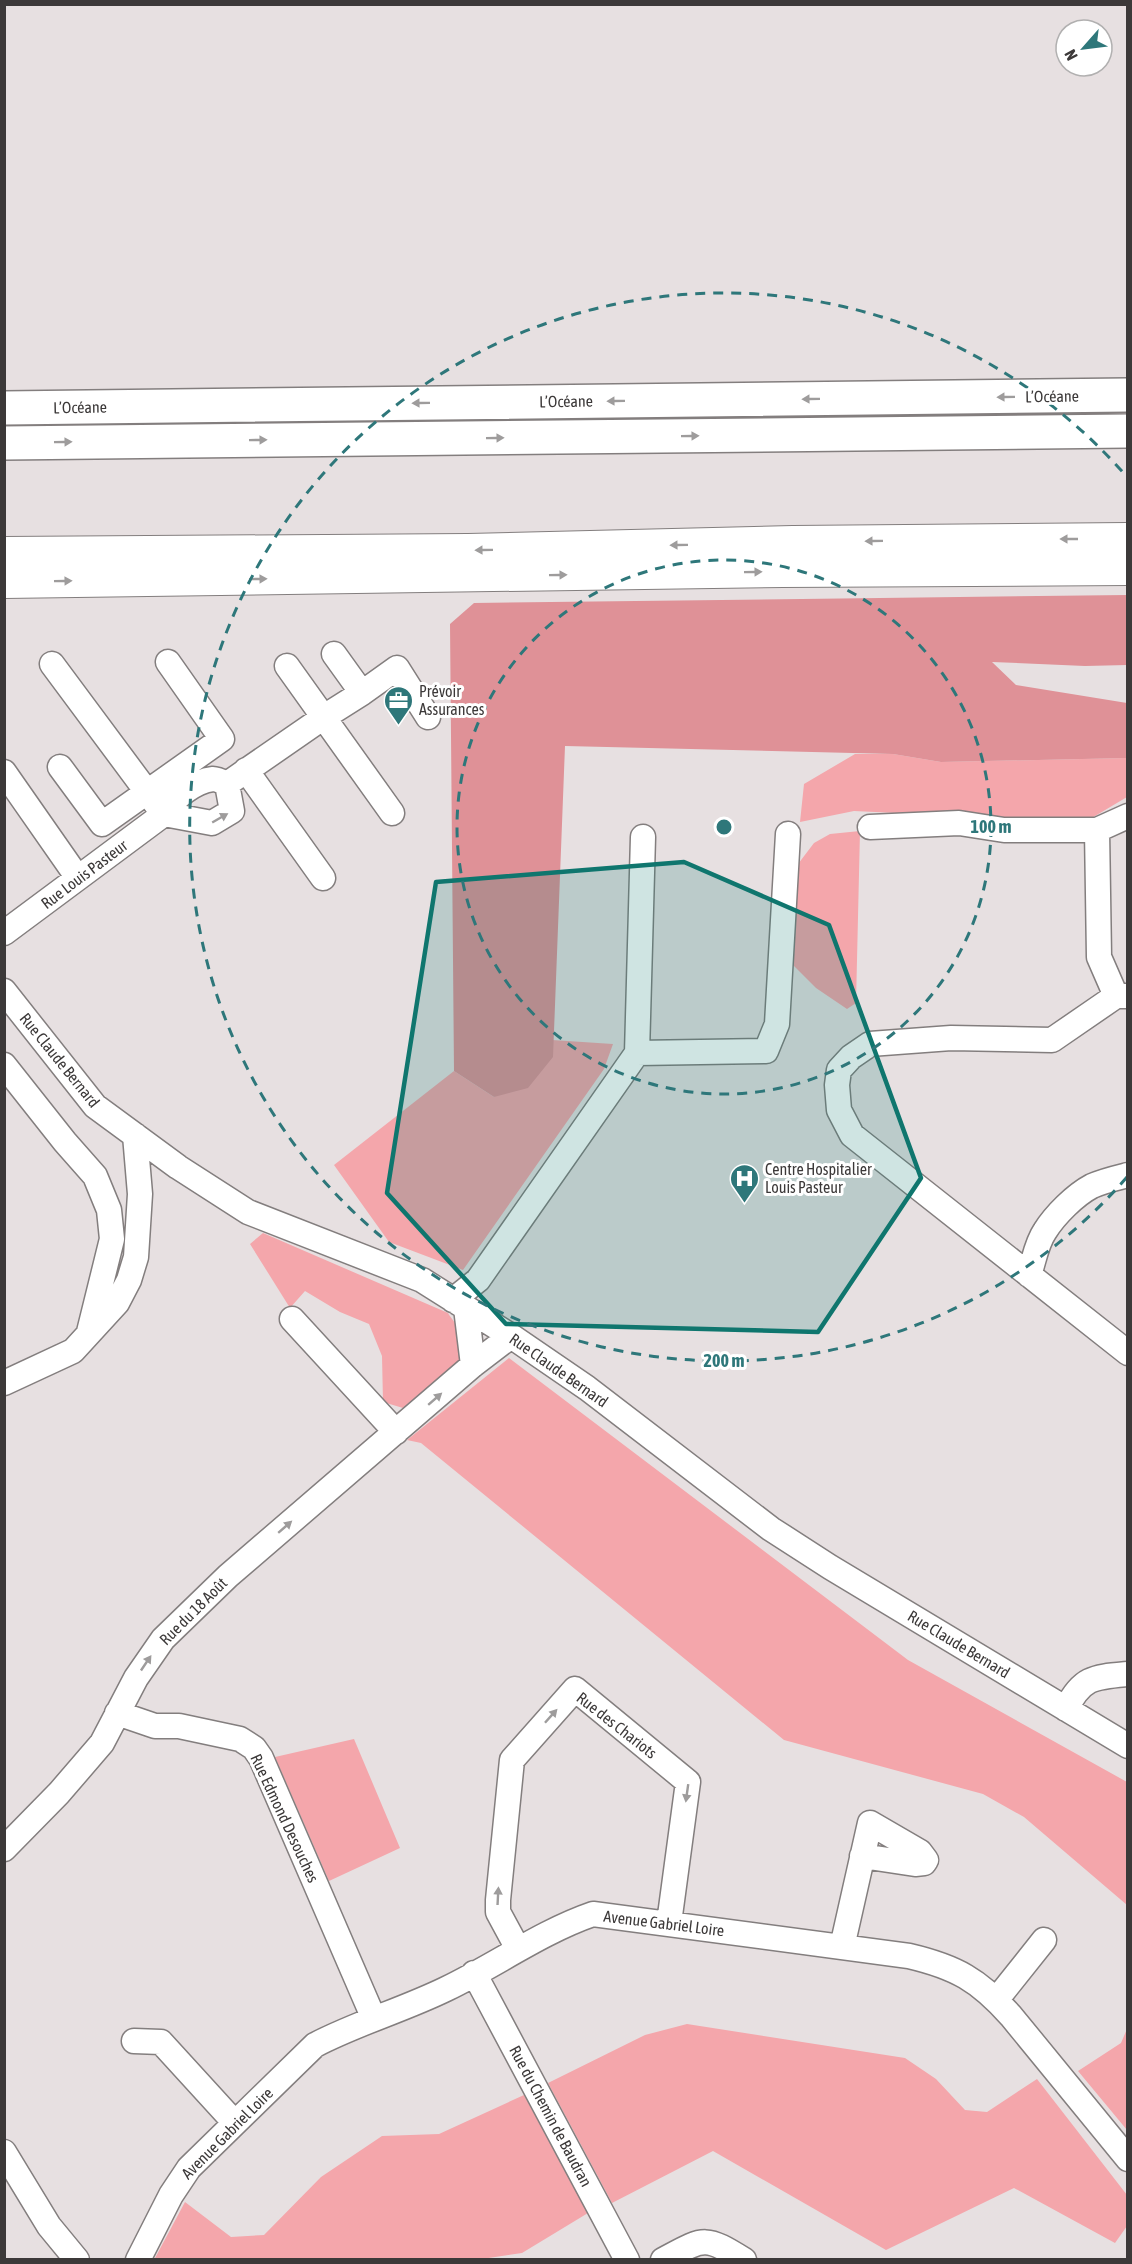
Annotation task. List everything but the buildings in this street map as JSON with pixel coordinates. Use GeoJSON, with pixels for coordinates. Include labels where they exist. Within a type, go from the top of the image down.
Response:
{"type":"FeatureCollection","features":[{"type":"Feature","properties":{"kind":"highway","name":"L’Océane"},"geometry":{"type":"LineString","coordinates":[[4,408],[1128,395]]}},
{"type":"Feature","properties":{"kind":"highway"},"geometry":{"type":"LineString","coordinates":[[4,442],[1128,431]]}},
{"type":"Feature","properties":{"kind":"main road"},"geometry":{"type":"LineString","coordinates":[[4,553],[468,550],[793,542],[1128,539]]}},
{"type":"Feature","properties":{"kind":"main road"},"geometry":{"type":"LineString","coordinates":[[4,582],[1128,569]]}},
{"type":"Feature","properties":{"kind":"street"},"geometry":{"type":"LineString","coordinates":[[334,654],[362,693]]}},
{"type":"Feature","properties":{"kind":"street"},"geometry":{"type":"LineString","coordinates":[[60,767],[102,824],[222,739],[168,662]]}},
{"type":"Feature","properties":{"kind":"street"},"geometry":{"type":"LineString","coordinates":[[52,664],[164,814],[212,823],[232,811],[236,777],[397,668],[428,717]]}},
{"type":"Feature","properties":{"kind":"street"},"geometry":{"type":"LineString","coordinates":[[287,666],[392,813]]}},
{"type":"Feature","properties":{"kind":"street"},"geometry":{"type":"LineString","coordinates":[[4,772],[78,878]]}},
{"type":"Feature","properties":{"kind":"street"},"geometry":{"type":"LineString","coordinates":[[236,777],[323,878]]}},
{"type":"Feature","properties":{"kind":"street","name":"Rue Louis Pasteur"},"geometry":{"type":"LineString","coordinates":[[4,933],[164,814],[171,803],[193,786],[215,779],[236,777]]}},
{"type":"Feature","properties":{"kind":"street"},"geometry":{"type":"LineString","coordinates":[[870,827],[959,823],[1004,830],[1097,830],[1128,816]]}},
{"type":"Feature","properties":{"kind":"street"},"geometry":{"type":"LineString","coordinates":[[1097,830],[1099,957],[1124,990],[1052,1040],[951,1038],[870,1044],[851,1057],[839,1070],[837,1085],[839,1110],[852,1135],[1128,1353]]}},
{"type":"Feature","properties":{"kind":"street"},"geometry":{"type":"LineString","coordinates":[[637,1053],[766,1051],[777,1024],[788,834]]}},
{"type":"Feature","properties":{"kind":"street"},"geometry":{"type":"LineString","coordinates":[[473,1365],[459,1304],[637,1053],[643,837]]}},
{"type":"Feature","properties":{"kind":"street","name":"Rue Claude Bernard"},"geometry":{"type":"LineString","coordinates":[[4,991],[95,1106],[178,1167],[248,1212],[422,1280],[511,1336],[587,1388],[771,1529],[830,1567],[1128,1746]]}},
{"type":"Feature","properties":{"kind":"street"},"geometry":{"type":"LineString","coordinates":[[4,1065],[95,1176],[109,1210],[112,1239],[87,1337]]}},
{"type":"Feature","properties":{"kind":"street"},"geometry":{"type":"LineString","coordinates":[[4,1383],[73,1351],[117,1303],[129,1280],[136,1257],[140,1194],[135,1135]]}},
{"type":"Feature","properties":{"kind":"street"},"geometry":{"type":"LineString","coordinates":[[1029,1275],[1045,1230],[1060,1214],[1079,1195],[1093,1186],[1128,1175]]}},
{"type":"Feature","properties":{"kind":"street"},"geometry":{"type":"LineString","coordinates":[[292,1319],[396,1432]]}},
{"type":"Feature","properties":{"kind":"street","name":"Rue du 18 Août"},"geometry":{"type":"LineString","coordinates":[[4,1850],[59,1793],[102,1743],[136,1678],[163,1639],[228,1576],[473,1365],[511,1336]]}},
{"type":"Feature","properties":{"kind":"street"},"geometry":{"type":"LineString","coordinates":[[1066,1709],[1074,1693],[1087,1681],[1128,1674]]}},
{"type":"Feature","properties":{"kind":"street","name":"Rue des Chariots"},"geometry":{"type":"LineString","coordinates":[[518,1949],[498,1912],[512,1760],[576,1689],[688,1782],[669,1923]]}},
{"type":"Feature","properties":{"kind":"street","name":"Rue Edmond Desouches"},"geometry":{"type":"LineString","coordinates":[[117,1713],[155,1726],[179,1726],[240,1740],[254,1748],[261,1758],[374,2019]]}},
{"type":"Feature","properties":{"kind":"street"},"geometry":{"type":"LineString","coordinates":[[842,1947],[862,1856]]}},
{"type":"Feature","properties":{"kind":"street","name":"Avenue Gabriel Loire"},"geometry":{"type":"LineString","coordinates":[[138,2259],[179,2181],[189,2168],[315,2045],[412,2005],[562,1926],[593,1914],[909,1956],[933,1962],[963,1974],[997,1999],[1128,2159]]}},
{"type":"Feature","properties":{"kind":"street"},"geometry":{"type":"LineString","coordinates":[[997,1999],[1044,1940]]}},
{"type":"Feature","properties":{"kind":"street","name":"Rue du Chemin de Baudran"},"geometry":{"type":"LineString","coordinates":[[474,1973],[627,2259]]}},
{"type":"Feature","properties":{"kind":"street"},"geometry":{"type":"LineString","coordinates":[[134,2041],[161,2042],[235,2123]]}},
{"type":"Feature","properties":{"kind":"street"},"geometry":{"type":"LineString","coordinates":[[4,2152],[49,2226],[76,2259]]}},
{"type":"Feature","properties":{"kind":"street"},"geometry":{"type":"LineString","coordinates":[[663,2259],[703,2240],[717,2243],[744,2259]]}},
{"type":"Feature","properties":{"kind":"highlighted area"},"geometry":{"type":"Polygon","coordinates":[[[684,862],[829,925],[921,1178],[818,1332],[506,1324],[387,1193],[436,882],[684,862]]]}},
{"type":"Feature","properties":{"kind":"shaded area"},"geometry":{"type":"Polygon","coordinates":[[[1127,595],[1127,665],[1085,666],[992,662],[1016,685],[1127,703],[1127,758],[941,762],[893,754],[565,746],[553,1057],[528,1088],[494,1097],[454,1071],[450,624],[474,603],[1127,595]]]}},
{"type":"Feature","properties":{"kind":"shaded area"},"geometry":{"type":"Polygon","coordinates":[[[855,754],[893,754],[941,762],[1127,758],[1127,797],[1085,822],[854,811],[800,822],[804,784],[855,754]]]}},
{"type":"Feature","properties":{"kind":"shaded area"},"geometry":{"type":"Polygon","coordinates":[[[860,831],[856,1003],[847,1009],[816,988],[791,963],[795,868],[814,843],[830,834],[860,831]]]}},
{"type":"Feature","properties":{"kind":"shaded area"},"geometry":{"type":"Polygon","coordinates":[[[552,1040],[613,1044],[604,1069],[463,1270],[389,1242],[334,1165],[454,1071],[494,1097],[552,1057],[552,1040]]]}},
{"type":"Feature","properties":{"kind":"shaded area"},"geometry":{"type":"Polygon","coordinates":[[[263,1233],[448,1313],[463,1337],[463,1349],[453,1370],[434,1387],[403,1408],[383,1402],[382,1356],[369,1324],[340,1312],[305,1291],[290,1308],[250,1244],[263,1233]]]}},
{"type":"Feature","properties":{"kind":"shaded area"},"geometry":{"type":"Polygon","coordinates":[[[509,1358],[908,1660],[1127,1782],[1127,1905],[1024,1817],[983,1794],[784,1740],[421,1443],[407,1440],[509,1358]]]}},
{"type":"Feature","properties":{"kind":"shaded area"},"geometry":{"type":"Polygon","coordinates":[[[354,1739],[400,1848],[329,1881],[275,1757],[354,1739]]]}},
{"type":"Feature","properties":{"kind":"shaded area"},"geometry":{"type":"Polygon","coordinates":[[[687,2024],[905,2058],[936,2079],[965,2110],[987,2112],[1037,2079],[1127,2195],[1127,2226],[1115,2243],[1014,2188],[886,2250],[713,2151],[612,2203],[548,2083],[645,2035],[687,2024]]]}},
{"type":"Feature","properties":{"kind":"shaded area"},"geometry":{"type":"Polygon","coordinates":[[[1127,2029],[1128,2130],[1078,2071],[1121,2043],[1127,2029]]]}},
{"type":"Feature","properties":{"kind":"shaded area"},"geometry":{"type":"Polygon","coordinates":[[[524,2095],[588,2213],[522,2253],[482,2259],[154,2260],[185,2202],[231,2237],[264,2235],[321,2177],[382,2136],[439,2134],[524,2095]]]}},
{"type":"Feature","properties":{"kind":"place","name":"Prévoir Assurances"},"geometry":{"type":"Point","coordinates":[398,726]}},
{"type":"Feature","properties":{"kind":"place","name":"Centre Hospitalier Louis Pasteur"},"geometry":{"type":"Point","coordinates":[744,1204]}}]}
